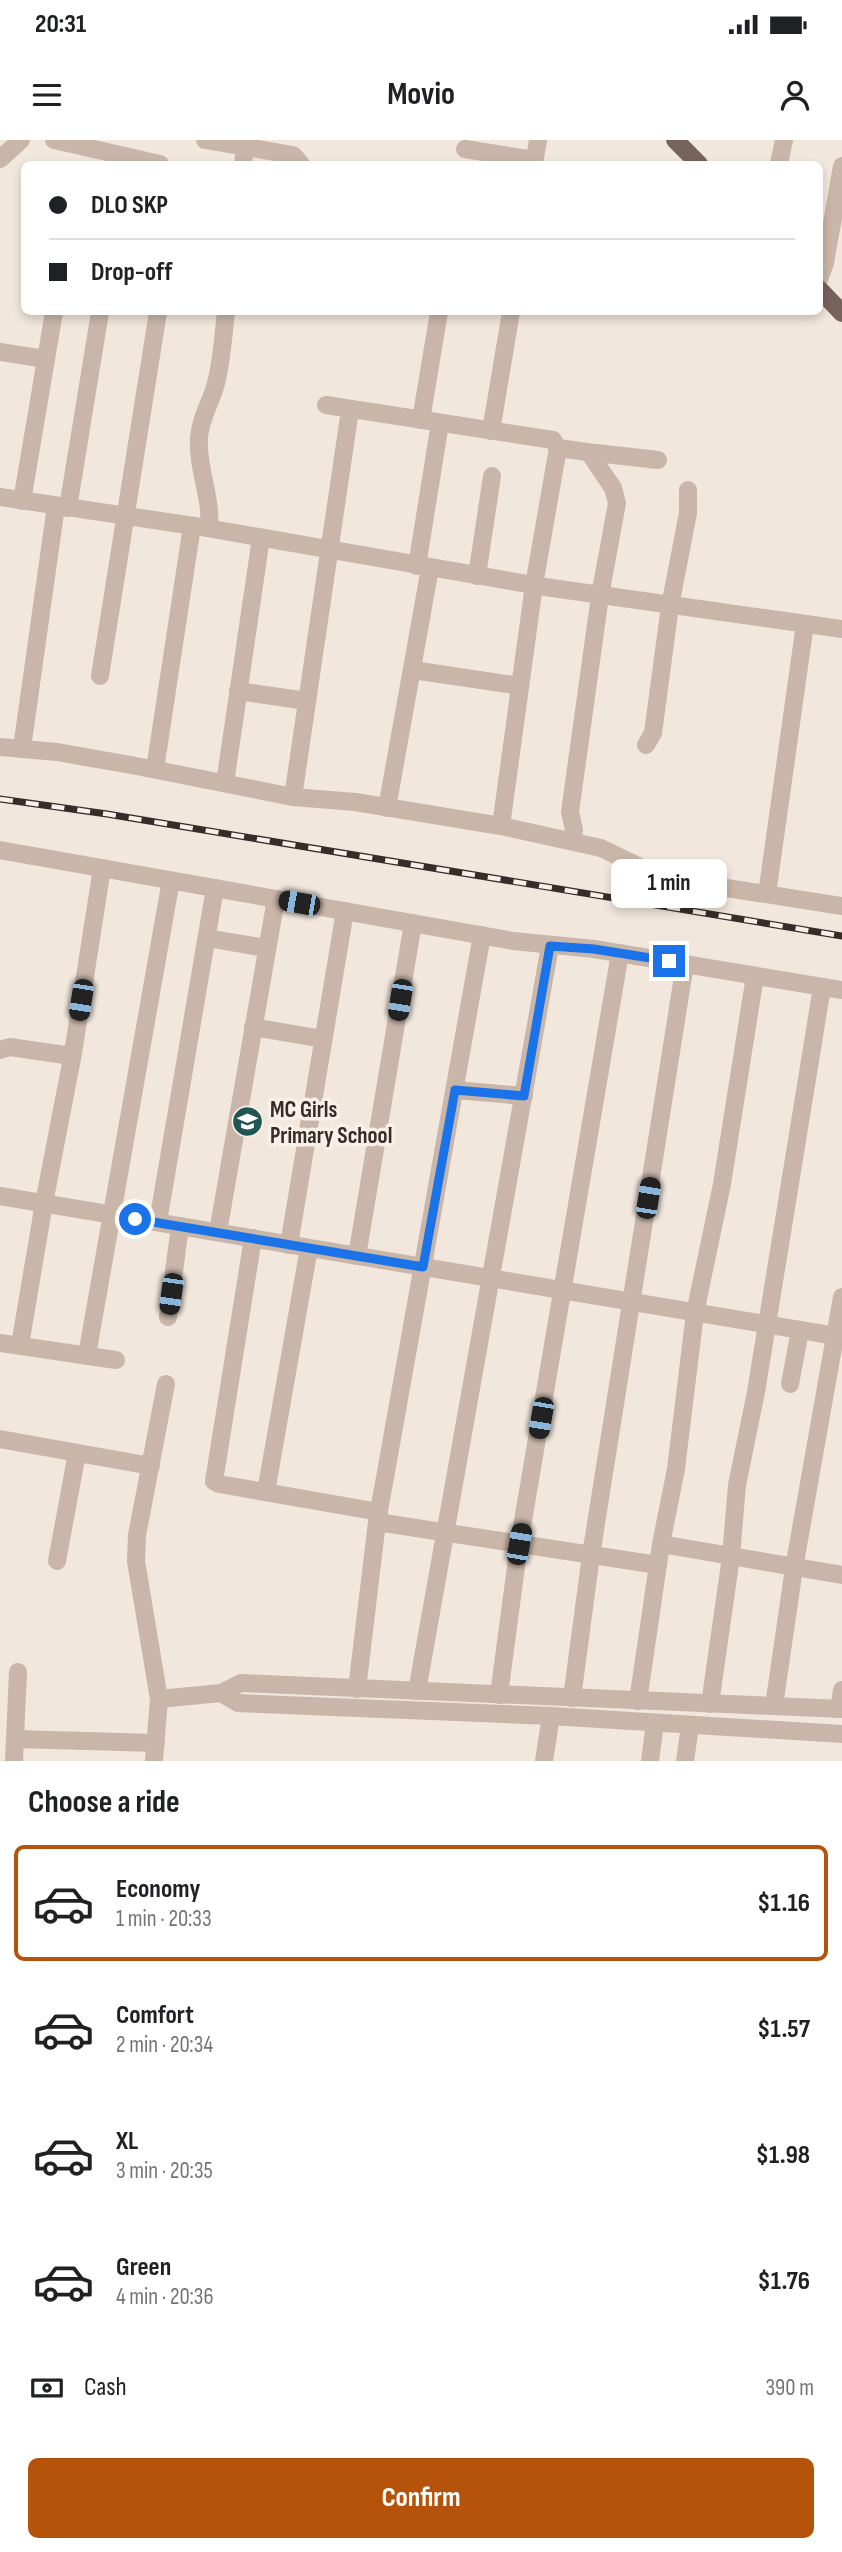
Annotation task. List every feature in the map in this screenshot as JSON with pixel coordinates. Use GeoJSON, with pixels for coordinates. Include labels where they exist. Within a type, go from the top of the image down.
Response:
{"type":"FeatureCollection","features":[{"type":"Feature","properties":{"kind":"main road"},"geometry":{"type":"LineString","coordinates":[[676,140],[696,161]]}},
{"type":"Feature","properties":{"kind":"main road"},"geometry":{"type":"LineString","coordinates":[[823,293],[842,313]]}},
{"type":"Feature","properties":{"kind":"street"},"geometry":{"type":"LineString","coordinates":[[0,159],[21,140]]}},
{"type":"Feature","properties":{"kind":"street"},"geometry":{"type":"LineString","coordinates":[[54,140],[147,161]]}},
{"type":"Feature","properties":{"kind":"street"},"geometry":{"type":"LineString","coordinates":[[205,140],[244,156],[293,155],[298,161]]}},
{"type":"Feature","properties":{"kind":"street"},"geometry":{"type":"LineString","coordinates":[[534,161],[538,140]]}},
{"type":"Feature","properties":{"kind":"street"},"geometry":{"type":"LineString","coordinates":[[780,161],[784,140]]}},
{"type":"Feature","properties":{"kind":"street"},"geometry":{"type":"LineString","coordinates":[[464,151],[528,161]]}},
{"type":"Feature","properties":{"kind":"street"},"geometry":{"type":"LineString","coordinates":[[823,268],[837,218],[842,166]]}},
{"type":"Feature","properties":{"kind":"street"},"geometry":{"type":"LineString","coordinates":[[22,501],[53,315]]}},
{"type":"Feature","properties":{"kind":"street"},"geometry":{"type":"LineString","coordinates":[[22,748],[62,507],[99,315]]}},
{"type":"Feature","properties":{"kind":"street"},"geometry":{"type":"LineString","coordinates":[[100,676],[158,315]]}},
{"type":"Feature","properties":{"kind":"street"},"geometry":{"type":"LineString","coordinates":[[155,769],[200,527],[209,503],[199,464],[198,437],[218,373],[226,315]]}},
{"type":"Feature","properties":{"kind":"street"},"geometry":{"type":"LineString","coordinates":[[421,420],[438,315]]}},
{"type":"Feature","properties":{"kind":"street"},"geometry":{"type":"LineString","coordinates":[[492,431],[511,315]]}},
{"type":"Feature","properties":{"kind":"street"},"geometry":{"type":"LineString","coordinates":[[0,352],[46,359]]}},
{"type":"Feature","properties":{"kind":"street"},"geometry":{"type":"LineString","coordinates":[[326,405],[553,440],[558,448],[534,585],[501,826]]}},
{"type":"Feature","properties":{"kind":"street"},"geometry":{"type":"LineString","coordinates":[[293,797],[350,410]]}},
{"type":"Feature","properties":{"kind":"street"},"geometry":{"type":"LineString","coordinates":[[387,808],[413,670],[440,423]]}},
{"type":"Feature","properties":{"kind":"street"},"geometry":{"type":"LineString","coordinates":[[558,448],[657,460]]}},
{"type":"Feature","properties":{"kind":"street"},"geometry":{"type":"LineString","coordinates":[[572,840],[574,830],[570,812],[600,596],[617,498],[587,452]]}},
{"type":"Feature","properties":{"kind":"street"},"geometry":{"type":"LineString","coordinates":[[477,576],[492,476]]}},
{"type":"Feature","properties":{"kind":"street"},"geometry":{"type":"LineString","coordinates":[[646,745],[653,733],[670,606],[688,513],[688,490]]}},
{"type":"Feature","properties":{"kind":"street"},"geometry":{"type":"LineString","coordinates":[[0,497],[200,527],[600,596],[842,629]]}},
{"type":"Feature","properties":{"kind":"street"},"geometry":{"type":"LineString","coordinates":[[225,783],[261,538]]}},
{"type":"Feature","properties":{"kind":"street"},"geometry":{"type":"LineString","coordinates":[[767,894],[805,624]]}},
{"type":"Feature","properties":{"kind":"street"},"geometry":{"type":"LineString","coordinates":[[413,670],[520,686]]}},
{"type":"Feature","properties":{"kind":"street"},"geometry":{"type":"LineString","coordinates":[[238,691],[307,701]]}},
{"type":"Feature","properties":{"kind":"street"},"geometry":{"type":"LineString","coordinates":[[0,747],[22,748],[155,769],[293,797],[338,800],[501,826],[601,848],[663,878],[842,906]]}},
{"type":"Feature","properties":{"kind":"street"},"geometry":{"type":"LineString","coordinates":[[0,850],[482,935],[550,946],[620,953],[842,990]]}},
{"type":"Feature","properties":{"kind":"street"},"geometry":{"type":"LineString","coordinates":[[20,1345],[72,1056],[102,868]]}},
{"type":"Feature","properties":{"kind":"street"},"geometry":{"type":"LineString","coordinates":[[86,1355],[171,880]]}},
{"type":"Feature","properties":{"kind":"street"},"geometry":{"type":"LineString","coordinates":[[158,1222],[215,888]]}},
{"type":"Feature","properties":{"kind":"street"},"geometry":{"type":"LineString","coordinates":[[218,1233],[276,898]]}},
{"type":"Feature","properties":{"kind":"street"},"geometry":{"type":"LineString","coordinates":[[289,1245],[345,911]]}},
{"type":"Feature","properties":{"kind":"street"},"geometry":{"type":"LineString","coordinates":[[357,1256],[414,923]]}},
{"type":"Feature","properties":{"kind":"street"},"geometry":{"type":"LineString","coordinates":[[357,1689],[378,1517],[482,935]]}},
{"type":"Feature","properties":{"kind":"street"},"geometry":{"type":"LineString","coordinates":[[207,938],[266,948]]}},
{"type":"Feature","properties":{"kind":"street"},"geometry":{"type":"LineString","coordinates":[[417,1691],[550,946]]}},
{"type":"Feature","properties":{"kind":"street"},"geometry":{"type":"LineString","coordinates":[[499,1695],[519,1544],[620,953]]}},
{"type":"Feature","properties":{"kind":"street"},"geometry":{"type":"LineString","coordinates":[[572,1698],[590,1555],[685,964]]}},
{"type":"Feature","properties":{"kind":"street"},"geometry":{"type":"LineString","coordinates":[[638,1701],[661,1544],[676,1469],[695,1313],[722,1184],[755,976]]}},
{"type":"Feature","properties":{"kind":"street"},"geometry":{"type":"LineString","coordinates":[[710,1704],[731,1557],[737,1485],[756,1392],[822,986]]}},
{"type":"Feature","properties":{"kind":"street"},"geometry":{"type":"LineString","coordinates":[[253,1027],[323,1039]]}},
{"type":"Feature","properties":{"kind":"street"},"geometry":{"type":"LineString","coordinates":[[0,1050],[10,1047],[72,1056]]}},
{"type":"Feature","properties":{"kind":"street"},"geometry":{"type":"LineString","coordinates":[[455,1090],[524,1096]]}},
{"type":"Feature","properties":{"kind":"street"},"geometry":{"type":"LineString","coordinates":[[0,1196],[839,1336]]}},
{"type":"Feature","properties":{"kind":"street"},"geometry":{"type":"LineString","coordinates":[[168,1317],[180,1226]]}},
{"type":"Feature","properties":{"kind":"street"},"geometry":{"type":"LineString","coordinates":[[253,1238],[214,1478],[219,1484],[445,1533],[658,1565]]}},
{"type":"Feature","properties":{"kind":"street"},"geometry":{"type":"LineString","coordinates":[[265,1492],[309,1248]]}},
{"type":"Feature","properties":{"kind":"street"},"geometry":{"type":"LineString","coordinates":[[774,1706],[794,1568],[839,1336],[842,1297]]}},
{"type":"Feature","properties":{"kind":"street"},"geometry":{"type":"LineString","coordinates":[[790,1384],[800,1330]]}},
{"type":"Feature","properties":{"kind":"street"},"geometry":{"type":"LineString","coordinates":[[0,1343],[116,1360]]}},
{"type":"Feature","properties":{"kind":"street"},"geometry":{"type":"LineString","coordinates":[[15,1739],[155,1752],[159,1699],[136,1561],[137,1535],[166,1384]]}},
{"type":"Feature","properties":{"kind":"street"},"geometry":{"type":"LineString","coordinates":[[0,1439],[150,1466]]}},
{"type":"Feature","properties":{"kind":"street"},"geometry":{"type":"LineString","coordinates":[[57,1561],[77,1453]]}},
{"type":"Feature","properties":{"kind":"street"},"geometry":{"type":"LineString","coordinates":[[661,1544],[842,1576]]}},
{"type":"Feature","properties":{"kind":"street"},"geometry":{"type":"LineString","coordinates":[[13,1761],[18,1672]]}},
{"type":"Feature","properties":{"kind":"street"},"geometry":{"type":"LineString","coordinates":[[159,1699],[220,1693],[241,1683],[840,1709],[842,1690]]}},
{"type":"Feature","properties":{"kind":"street"},"geometry":{"type":"LineString","coordinates":[[220,1693],[238,1703],[551,1716],[842,1734]]}},
{"type":"Feature","properties":{"kind":"street"},"geometry":{"type":"LineString","coordinates":[[544,1761],[551,1716]]}},
{"type":"Feature","properties":{"kind":"street"},"geometry":{"type":"LineString","coordinates":[[650,1761],[655,1723]]}},
{"type":"Feature","properties":{"kind":"street"},"geometry":{"type":"LineString","coordinates":[[685,1761],[690,1726]]}},
{"type":"Feature","properties":{"kind":"railway"},"geometry":{"type":"LineString","coordinates":[[0,799],[107,814],[842,936]]}},
{"type":"Feature","properties":{"kind":"place","name":"MC Girls Primary School"},"geometry":{"type":"Point","coordinates":[247,1122]}},
{"type":"Feature","properties":{"kind":"route"},"geometry":{"type":"LineString","coordinates":[[135,1219],[423,1267],[455,1090],[524,1096],[550,946],[594,949],[669,961]]}}]}
